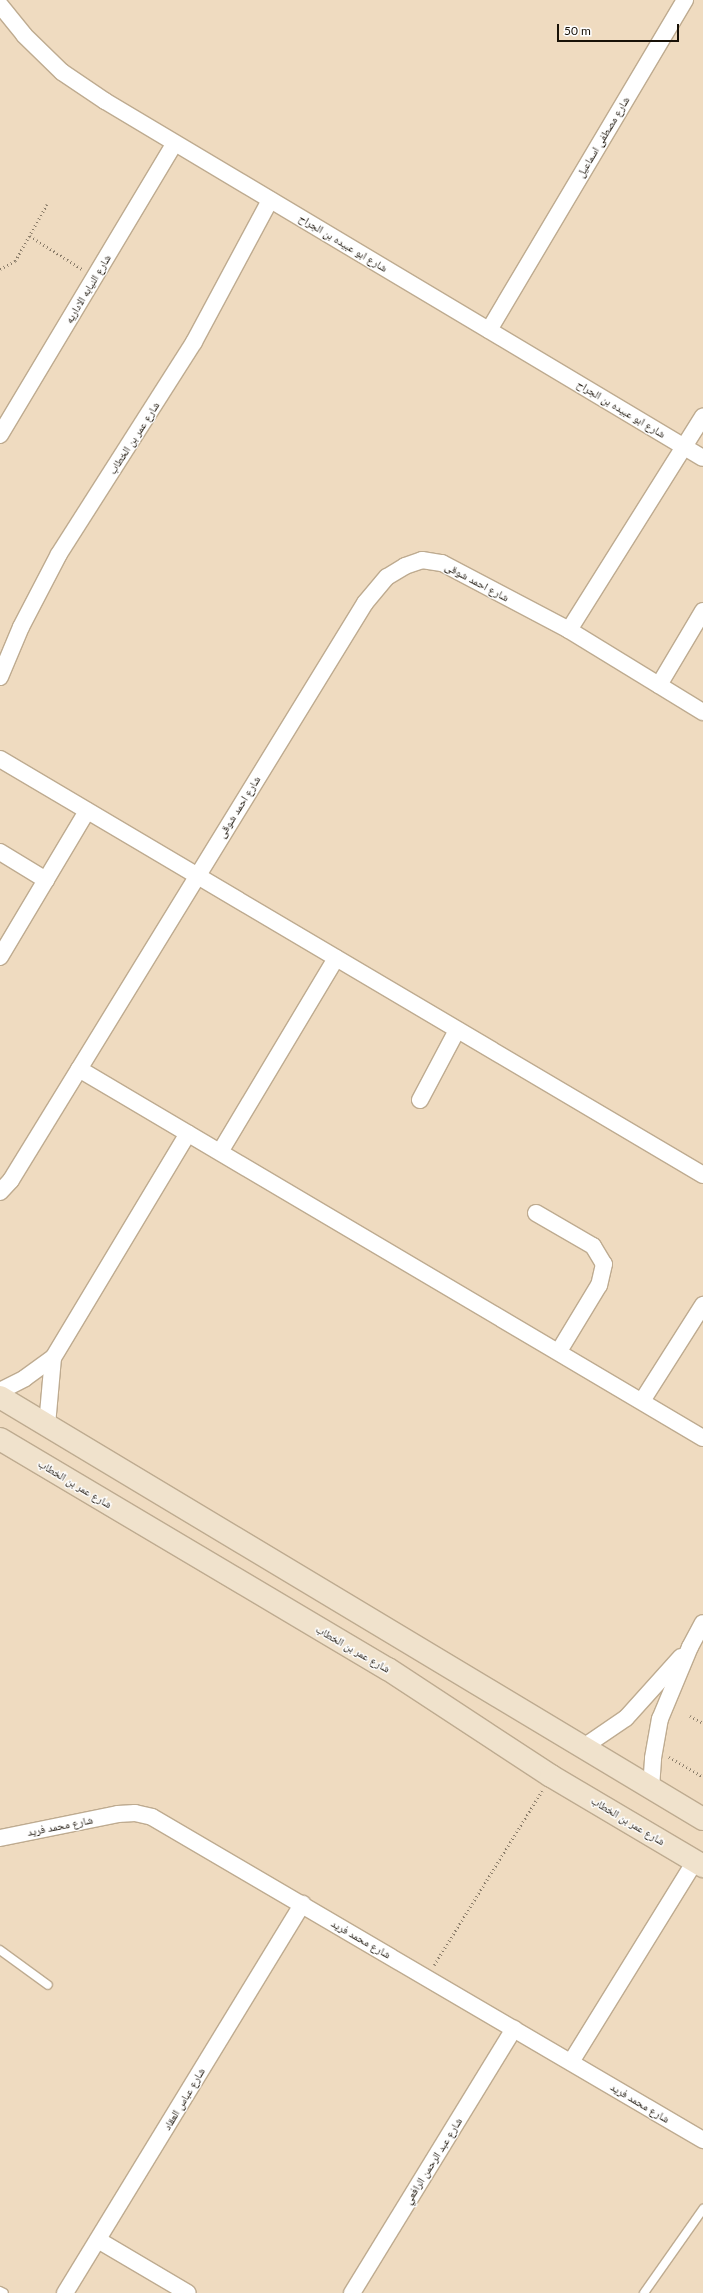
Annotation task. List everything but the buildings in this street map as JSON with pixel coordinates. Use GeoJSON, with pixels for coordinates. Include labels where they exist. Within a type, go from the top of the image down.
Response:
{"type":"FeatureCollection","features":[{"type":"Feature","properties":{"kind":"street","name":"شارع مصطفى اسماعيل"},"geometry":{"type":"LineString","coordinates":[[489,330],[685,0]]}},
{"type":"Feature","properties":{"kind":"street","name":"شارع ابو عبيده بن الجراح"},"geometry":{"type":"LineString","coordinates":[[0,5],[24,35],[62,72],[105,101],[703,458]]}},
{"type":"Feature","properties":{"kind":"street","name":"شارع النيابه الاداريه"},"geometry":{"type":"LineString","coordinates":[[0,435],[175,143]]}},
{"type":"Feature","properties":{"kind":"street","name":"شارع عمر بن الخطاب"},"geometry":{"type":"LineString","coordinates":[[0,677],[21,627],[59,554],[194,342],[270,200]]}},
{"type":"Feature","properties":{"kind":"street"},"geometry":{"type":"LineString","coordinates":[[569,630],[703,416]]}},
{"type":"Feature","properties":{"kind":"street","name":"شارع احمد شوقى"},"geometry":{"type":"LineString","coordinates":[[0,1192],[7,1186],[365,603],[386,577],[406,566],[422,560],[442,563],[569,630],[660,684],[703,712]]}},
{"type":"Feature","properties":{"kind":"street"},"geometry":{"type":"LineString","coordinates":[[660,684],[703,611]]}},
{"type":"Feature","properties":{"kind":"street"},"geometry":{"type":"LineString","coordinates":[[0,760],[703,1176]]}},
{"type":"Feature","properties":{"kind":"street"},"geometry":{"type":"LineString","coordinates":[[0,957],[87,811]]}},
{"type":"Feature","properties":{"kind":"street"},"geometry":{"type":"LineString","coordinates":[[0,852],[46,880]]}},
{"type":"Feature","properties":{"kind":"street"},"geometry":{"type":"LineString","coordinates":[[220,1152],[336,958]]}},
{"type":"Feature","properties":{"kind":"street"},"geometry":{"type":"LineString","coordinates":[[420,1100],[456,1030]]}},
{"type":"Feature","properties":{"kind":"street"},"geometry":{"type":"LineString","coordinates":[[79,1069],[559,1351],[703,1438]]}},
{"type":"Feature","properties":{"kind":"street"},"geometry":{"type":"LineString","coordinates":[[0,1391],[25,1378],[53,1358],[188,1133]]}},
{"type":"Feature","properties":{"kind":"street"},"geometry":{"type":"LineString","coordinates":[[536,1213],[593,1246],[604,1264],[602,1278],[559,1351]]}},
{"type":"Feature","properties":{"kind":"street"},"geometry":{"type":"LineString","coordinates":[[642,1401],[703,1305]]}},
{"type":"Feature","properties":{"kind":"street"},"geometry":{"type":"LineString","coordinates":[[47,1425],[53,1358]]}},
{"type":"Feature","properties":{"kind":"street"},"geometry":{"type":"LineString","coordinates":[[0,1397],[366,1616],[582,1748],[703,1819]]}},
{"type":"Feature","properties":{"kind":"street","name":"شارع عمر بن الخطاب"},"geometry":{"type":"LineString","coordinates":[[0,1439],[388,1669],[551,1776],[699,1864]]}},
{"type":"Feature","properties":{"kind":"street"},"geometry":{"type":"LineString","coordinates":[[349,1647],[362,1642],[368,1636],[366,1616]]}},
{"type":"Feature","properties":{"kind":"street"},"geometry":{"type":"LineString","coordinates":[[651,1788],[654,1748],[660,1719],[690,1647],[703,1623]]}},
{"type":"Feature","properties":{"kind":"street"},"geometry":{"type":"LineString","coordinates":[[388,1669],[388,1650],[395,1644],[405,1641]]}},
{"type":"Feature","properties":{"kind":"street"},"geometry":{"type":"LineString","coordinates":[[582,1748],[626,1718],[690,1647]]}},
{"type":"Feature","properties":{"kind":"street","name":"شارع محمد فريد"},"geometry":{"type":"LineString","coordinates":[[0,1838],[118,1814],[146,1815],[302,1904],[703,2140]]}},
{"type":"Feature","properties":{"kind":"street"},"geometry":{"type":"LineString","coordinates":[[572,2062],[699,1864]]}},
{"type":"Feature","properties":{"kind":"street","name":"شارع عباس العقاد"},"geometry":{"type":"LineString","coordinates":[[65,2293],[302,1904]]}},
{"type":"Feature","properties":{"kind":"street","name":"شارع عبد الرحمن الرافعي"},"geometry":{"type":"LineString","coordinates":[[352,2293],[514,2029]]}},
{"type":"Feature","properties":{"kind":"street"},"geometry":{"type":"LineString","coordinates":[[98,2240],[188,2293]]}},
{"type":"Feature","properties":{"kind":"lane"},"geometry":{"type":"LineString","coordinates":[[0,1950],[48,1985]]}},
{"type":"Feature","properties":{"kind":"lane"},"geometry":{"type":"LineString","coordinates":[[644,2293],[703,2209]]}},
{"type":"Feature","properties":{"kind":"lane"},"geometry":{"type":"LineString","coordinates":[[0,2290],[4,2293]]}},
{"type":"Feature","properties":{"kind":"path"},"geometry":{"type":"LineString","coordinates":[[0,269],[15,261],[47,204]]}},
{"type":"Feature","properties":{"kind":"path"},"geometry":{"type":"LineString","coordinates":[[30,236],[81,268]]}},
{"type":"Feature","properties":{"kind":"path"},"geometry":{"type":"LineString","coordinates":[[690,1716],[703,1723]]}},
{"type":"Feature","properties":{"kind":"path"},"geometry":{"type":"LineString","coordinates":[[654,1748],[703,1777]]}},
{"type":"Feature","properties":{"kind":"path"},"geometry":{"type":"LineString","coordinates":[[426,1977],[551,1776]]}}]}
